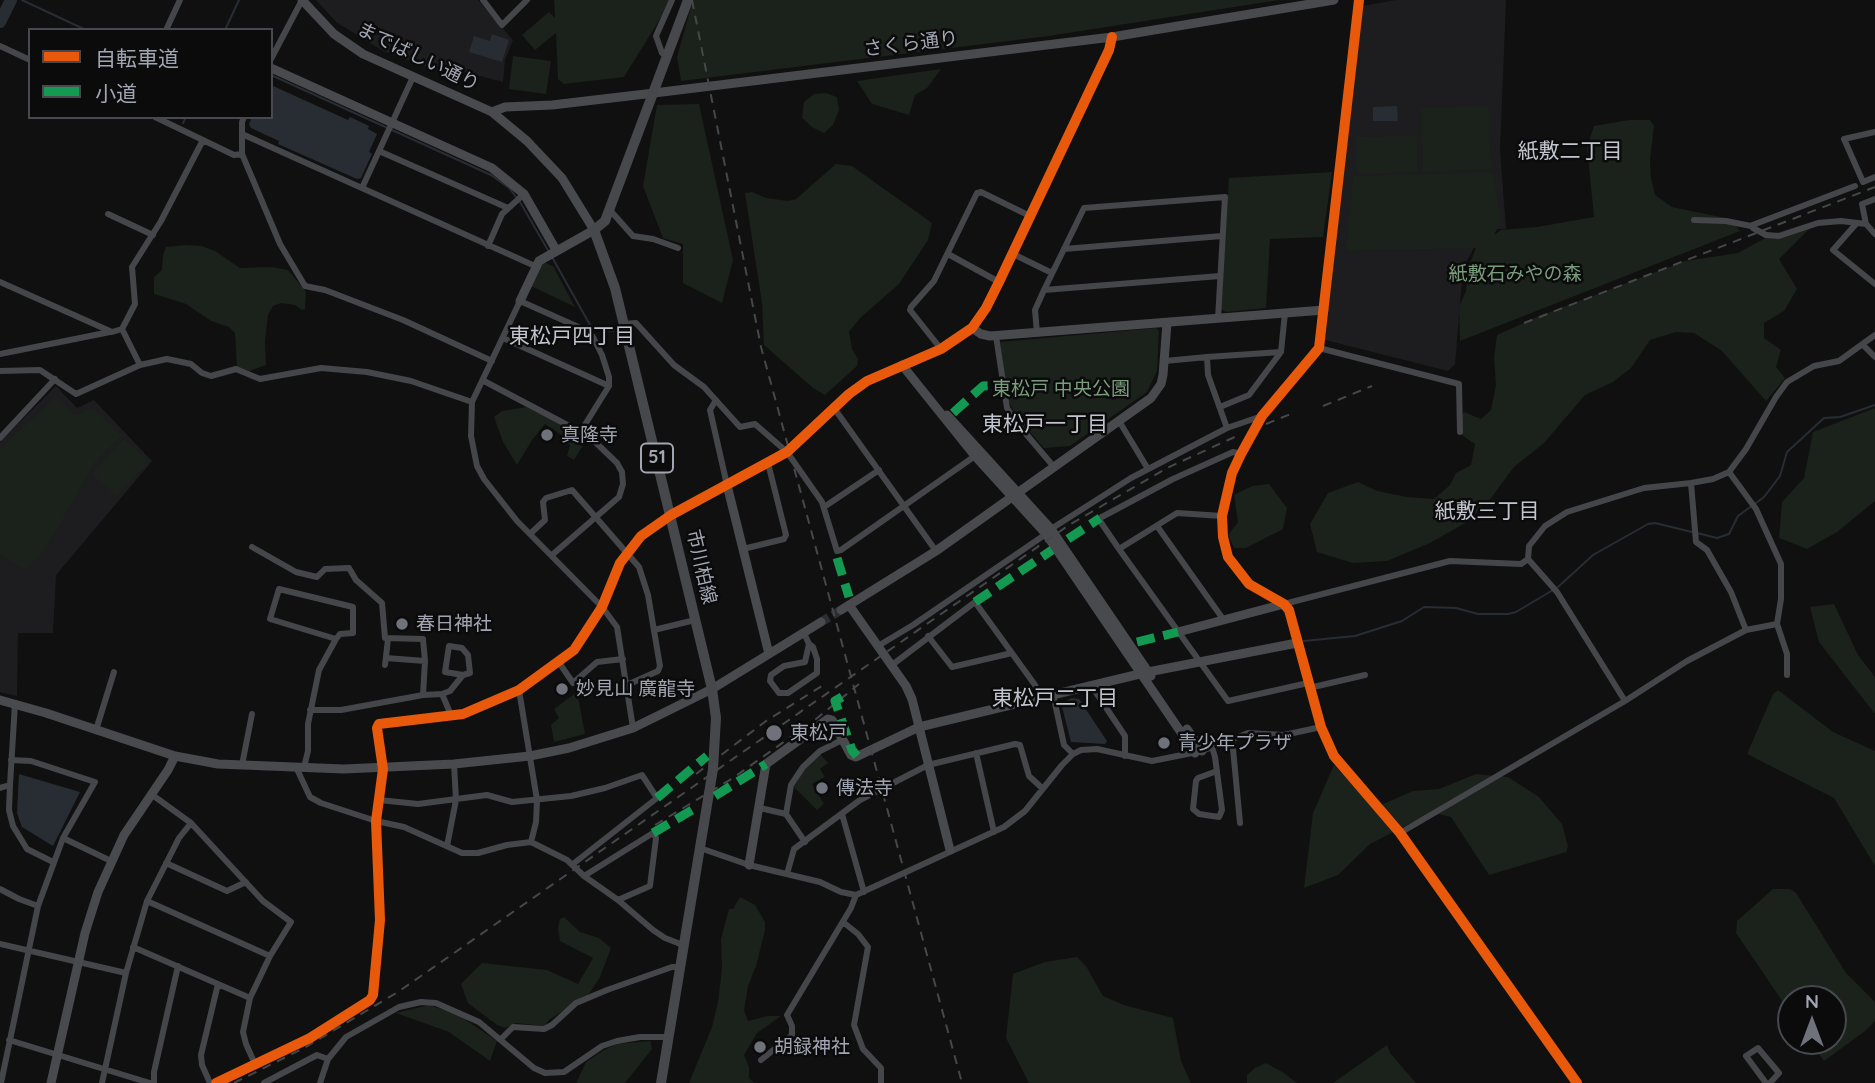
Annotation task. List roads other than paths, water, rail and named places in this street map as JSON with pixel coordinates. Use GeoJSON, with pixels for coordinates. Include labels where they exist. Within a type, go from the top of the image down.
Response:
{"type":"FeatureCollection","features":[{"type":"Feature","properties":{"kind":"main road"},"geometry":{"type":"LineString","coordinates":[[594,230],[605,221],[688,0]]}},
{"type":"Feature","properties":{"kind":"main road","name":"市川柏線"},"geometry":{"type":"LineString","coordinates":[[594,230],[615,288],[712,689],[716,718],[716,743],[661,1083]]}},
{"type":"Feature","properties":{"kind":"street"},"geometry":{"type":"LineString","coordinates":[[167,28],[180,0]]}},
{"type":"Feature","properties":{"kind":"street"},"geometry":{"type":"LineString","coordinates":[[273,55],[302,0]]}},
{"type":"Feature","properties":{"kind":"street","name":"までばしい通り"},"geometry":{"type":"LineString","coordinates":[[302,0],[334,34],[363,54],[492,112],[546,159],[576,198],[594,230]]}},
{"type":"Feature","properties":{"kind":"street"},"geometry":{"type":"LineString","coordinates":[[483,0],[502,25],[526,0]]}},
{"type":"Feature","properties":{"kind":"street"},"geometry":{"type":"LineString","coordinates":[[668,55],[662,53],[656,36],[673,0]]}},
{"type":"Feature","properties":{"kind":"street","name":"さくら通り"},"geometry":{"type":"LineString","coordinates":[[492,112],[505,107],[552,105],[1112,37],[1334,0]]}},
{"type":"Feature","properties":{"kind":"street"},"geometry":{"type":"LineString","coordinates":[[1359,0],[1319,348],[1262,416],[1232,473],[1222,516],[1227,557],[1248,584],[1284,604],[1293,620],[1321,727],[1334,756],[1400,833],[1577,1083]]}},
{"type":"Feature","properties":{"kind":"street"},"geometry":{"type":"LineString","coordinates":[[216,1083],[310,1038],[370,1000],[373,995],[380,920],[376,821],[383,769],[377,727],[379,724],[463,714],[519,690],[574,650],[602,607],[626,554],[642,536],[671,516],[787,452],[867,381],[941,349],[972,328],[986,308],[1013,254],[1109,50],[1112,37]]}},
{"type":"Feature","properties":{"kind":"street"},"geometry":{"type":"LineString","coordinates":[[0,47],[28,59]]}},
{"type":"Feature","properties":{"kind":"street"},"geometry":{"type":"LineString","coordinates":[[273,69],[391,127],[492,168],[520,197],[552,252]]}},
{"type":"Feature","properties":{"kind":"street"},"geometry":{"type":"LineString","coordinates":[[362,187],[413,77]]}},
{"type":"Feature","properties":{"kind":"street"},"geometry":{"type":"LineString","coordinates":[[159,119],[234,155],[242,154]]}},
{"type":"Feature","properties":{"kind":"street"},"geometry":{"type":"LineString","coordinates":[[244,119],[242,154],[280,244],[305,286],[325,290],[403,320],[492,361]]}},
{"type":"Feature","properties":{"kind":"street"},"geometry":{"type":"LineString","coordinates":[[1875,132],[1844,139],[1863,182],[1875,177]]}},
{"type":"Feature","properties":{"kind":"street"},"geometry":{"type":"LineString","coordinates":[[242,134],[535,266]]}},
{"type":"Feature","properties":{"kind":"street"},"geometry":{"type":"LineString","coordinates":[[0,354],[122,329],[135,304],[132,267],[153,235],[203,140]]}},
{"type":"Feature","properties":{"kind":"street"},"geometry":{"type":"LineString","coordinates":[[379,151],[508,208]]}},
{"type":"Feature","properties":{"kind":"street"},"geometry":{"type":"LineString","coordinates":[[1752,227],[1855,186]]}},
{"type":"Feature","properties":{"kind":"street"},"geometry":{"type":"LineString","coordinates":[[941,349],[910,310],[934,281],[977,193],[981,192],[1030,216]]}},
{"type":"Feature","properties":{"kind":"street"},"geometry":{"type":"LineString","coordinates":[[488,246],[502,214],[520,197]]}},
{"type":"Feature","properties":{"kind":"street"},"geometry":{"type":"LineString","coordinates":[[1037,333],[1035,310],[1084,208],[1225,197],[1218,319]]}},
{"type":"Feature","properties":{"kind":"street"},"geometry":{"type":"LineString","coordinates":[[1875,199],[1862,204],[1866,224],[1875,234]]}},
{"type":"Feature","properties":{"kind":"street"},"geometry":{"type":"LineString","coordinates":[[609,209],[633,236],[653,239],[678,248]]}},
{"type":"Feature","properties":{"kind":"street"},"geometry":{"type":"LineString","coordinates":[[108,214],[153,235]]}},
{"type":"Feature","properties":{"kind":"street"},"geometry":{"type":"LineString","coordinates":[[1694,220],[1726,221],[1752,227],[1766,235],[1779,236],[1818,223],[1841,221],[1866,224]]}},
{"type":"Feature","properties":{"kind":"street"},"geometry":{"type":"LineString","coordinates":[[1856,223],[1833,250],[1875,284]]}},
{"type":"Feature","properties":{"kind":"street"},"geometry":{"type":"LineString","coordinates":[[594,230],[552,252],[535,266],[472,402],[471,436],[477,466],[494,494],[602,607],[617,627],[633,728]]}},
{"type":"Feature","properties":{"kind":"street"},"geometry":{"type":"LineString","coordinates":[[1065,249],[1222,236]]}},
{"type":"Feature","properties":{"kind":"street"},"geometry":{"type":"LineString","coordinates":[[948,254],[999,282]]}},
{"type":"Feature","properties":{"kind":"street"},"geometry":{"type":"LineString","coordinates":[[1013,254],[1052,273]]}},
{"type":"Feature","properties":{"kind":"street"},"geometry":{"type":"LineString","coordinates":[[1044,290],[1220,276]]}},
{"type":"Feature","properties":{"kind":"street"},"geometry":{"type":"LineString","coordinates":[[0,282],[111,332]]}},
{"type":"Feature","properties":{"kind":"street"},"geometry":{"type":"LineString","coordinates":[[520,301],[584,330],[593,337],[602,355],[609,386],[581,431]]}},
{"type":"Feature","properties":{"kind":"street"},"geometry":{"type":"LineString","coordinates":[[972,328],[981,334],[996,336],[1324,310]]}},
{"type":"Feature","properties":{"kind":"street"},"geometry":{"type":"LineString","coordinates":[[1220,407],[1249,395],[1281,352],[1285,313]]}},
{"type":"Feature","properties":{"kind":"street"},"geometry":{"type":"LineString","coordinates":[[624,324],[636,323],[674,365],[704,387],[740,427],[755,424],[787,452],[820,496],[834,547],[839,551],[975,456]]}},
{"type":"Feature","properties":{"kind":"street"},"geometry":{"type":"LineString","coordinates":[[950,850],[912,699],[892,665],[845,608],[936,551],[1151,398],[1162,379],[1167,323]]}},
{"type":"Feature","properties":{"kind":"street"},"geometry":{"type":"LineString","coordinates":[[122,329],[140,365]]}},
{"type":"Feature","properties":{"kind":"street"},"geometry":{"type":"LineString","coordinates":[[1625,701],[1555,589],[1528,559],[1529,546],[1545,526],[1567,512],[1644,488],[1713,479],[1729,472],[1787,382],[1814,366],[1839,361],[1875,335]]}},
{"type":"Feature","properties":{"kind":"street"},"geometry":{"type":"LineString","coordinates":[[996,336],[1007,408],[1054,467]]}},
{"type":"Feature","properties":{"kind":"street"},"geometry":{"type":"LineString","coordinates":[[503,338],[609,386]]}},
{"type":"Feature","properties":{"kind":"street"},"geometry":{"type":"LineString","coordinates":[[1863,345],[1875,357]]}},
{"type":"Feature","properties":{"kind":"street"},"geometry":{"type":"LineString","coordinates":[[1319,348],[1459,384],[1460,432]]}},
{"type":"Feature","properties":{"kind":"street"},"geometry":{"type":"LineString","coordinates":[[1165,361],[1281,352]]}},
{"type":"Feature","properties":{"kind":"street"},"geometry":{"type":"LineString","coordinates":[[1207,357],[1208,375],[1227,428]]}},
{"type":"Feature","properties":{"kind":"street"},"geometry":{"type":"LineString","coordinates":[[0,371],[40,370],[70,392],[80,393],[94,383],[140,365],[167,359],[178,360],[211,376],[236,369],[260,379],[321,368],[367,372],[411,381],[472,402]]}},
{"type":"Feature","properties":{"kind":"street"},"geometry":{"type":"LineString","coordinates":[[902,365],[975,456],[1016,494]]}},
{"type":"Feature","properties":{"kind":"street"},"geometry":{"type":"LineString","coordinates":[[0,438],[55,379]]}},
{"type":"Feature","properties":{"kind":"street"},"geometry":{"type":"LineString","coordinates":[[484,381],[581,431],[617,463],[622,472],[623,484],[619,497],[552,555]]}},
{"type":"Feature","properties":{"kind":"street"},"geometry":{"type":"LineString","coordinates":[[716,400],[710,410],[769,654]]}},
{"type":"Feature","properties":{"kind":"street"},"geometry":{"type":"LineString","coordinates":[[933,402],[957,424],[1049,531],[1199,752]]}},
{"type":"Feature","properties":{"kind":"street"},"geometry":{"type":"LineString","coordinates":[[834,408],[936,551]]}},
{"type":"Feature","properties":{"kind":"street"},"geometry":{"type":"LineString","coordinates":[[878,646],[1148,468],[1227,428],[1262,416]]}},
{"type":"Feature","properties":{"kind":"street"},"geometry":{"type":"LineString","coordinates":[[1119,421],[1148,468]]}},
{"type":"Feature","properties":{"kind":"street"},"geometry":{"type":"LineString","coordinates":[[1241,454],[1233,452],[1173,479],[1100,518],[1100,521],[1228,701],[1365,675]]}},
{"type":"Feature","properties":{"kind":"street"},"geometry":{"type":"LineString","coordinates":[[743,549],[784,539],[786,535],[768,463]]}},
{"type":"Feature","properties":{"kind":"street"},"geometry":{"type":"LineString","coordinates":[[824,507],[878,470]]}},
{"type":"Feature","properties":{"kind":"street"},"geometry":{"type":"LineString","coordinates":[[1729,472],[1756,509],[1781,564],[1781,599],[1777,624],[1787,654],[1787,675]]}},
{"type":"Feature","properties":{"kind":"street"},"geometry":{"type":"LineString","coordinates":[[1691,483],[1696,542],[1707,550],[1731,592],[1746,630]]}},
{"type":"Feature","properties":{"kind":"street"},"geometry":{"type":"LineString","coordinates":[[530,534],[545,520],[545,498],[572,490],[642,574],[660,666],[658,671],[627,685]]}},
{"type":"Feature","properties":{"kind":"street"},"geometry":{"type":"LineString","coordinates":[[1119,549],[1177,513],[1222,516]]}},
{"type":"Feature","properties":{"kind":"street"},"geometry":{"type":"LineString","coordinates":[[1157,526],[1223,619]]}},
{"type":"Feature","properties":{"kind":"street"},"geometry":{"type":"LineString","coordinates":[[252,547],[276,563],[317,577],[325,569],[349,568],[356,580],[382,603],[385,638],[388,639],[386,661],[425,660]]}},
{"type":"Feature","properties":{"kind":"street"},"geometry":{"type":"LineString","coordinates":[[1178,632],[1450,561],[1521,564],[1528,559]]}},
{"type":"Feature","properties":{"kind":"street"},"geometry":{"type":"LineString","coordinates":[[336,639],[271,619],[278,589],[353,607],[353,633],[341,634],[336,639],[318,670],[310,710],[308,751],[300,767],[310,797],[376,821],[404,827],[462,853],[470,854],[531,842],[573,864],[584,876],[665,939],[683,945]]}},
{"type":"Feature","properties":{"kind":"street"},"geometry":{"type":"LineString","coordinates":[[892,665],[975,602],[1041,697]]}},
{"type":"Feature","properties":{"kind":"street"},"geometry":{"type":"LineString","coordinates":[[654,630],[695,620]]}},
{"type":"Feature","properties":{"kind":"street"},"geometry":{"type":"LineString","coordinates":[[0,700],[15,702],[175,757],[242,765],[300,767],[383,769],[454,764],[530,756],[569,748],[633,728],[712,689],[821,622]]}},
{"type":"Feature","properties":{"kind":"street"},"geometry":{"type":"LineString","coordinates":[[1400,833],[1625,701],[1687,661],[1746,630],[1777,624]]}},
{"type":"Feature","properties":{"kind":"street"},"geometry":{"type":"LineString","coordinates":[[804,633],[809,644],[814,647],[818,668],[815,677],[788,693],[779,693],[771,681],[771,675],[784,666],[812,662],[818,668]]}},
{"type":"Feature","properties":{"kind":"street"},"geometry":{"type":"LineString","coordinates":[[928,636],[952,667],[1012,653]]}},
{"type":"Feature","properties":{"kind":"street"},"geometry":{"type":"LineString","coordinates":[[388,639],[422,639],[425,660],[422,695]]}},
{"type":"Feature","properties":{"kind":"street"},"geometry":{"type":"LineString","coordinates":[[749,865],[766,764],[828,719],[832,720],[851,755],[856,757],[919,727],[1145,673],[1297,643]]}},
{"type":"Feature","properties":{"kind":"street"},"geometry":{"type":"LineString","coordinates":[[805,662],[809,644]]}},
{"type":"Feature","properties":{"kind":"street"},"geometry":{"type":"LineString","coordinates":[[310,710],[341,709],[450,691],[463,675],[470,673],[468,655],[462,648],[449,646],[445,672],[463,675]]}},
{"type":"Feature","properties":{"kind":"street"},"geometry":{"type":"LineString","coordinates":[[558,661],[573,682],[597,662],[623,659]]}},
{"type":"Feature","properties":{"kind":"street"},"geometry":{"type":"LineString","coordinates":[[96,730],[114,672]]}},
{"type":"Feature","properties":{"kind":"street"},"geometry":{"type":"LineString","coordinates":[[1091,685],[1125,736],[1125,756]]}},
{"type":"Feature","properties":{"kind":"street"},"geometry":{"type":"LineString","coordinates":[[519,690],[537,800],[536,822],[531,842]]}},
{"type":"Feature","properties":{"kind":"street"},"geometry":{"type":"LineString","coordinates":[[442,694],[452,715]]}},
{"type":"Feature","properties":{"kind":"street"},"geometry":{"type":"LineString","coordinates":[[1053,694],[1064,745],[1073,754]]}},
{"type":"Feature","properties":{"kind":"street"},"geometry":{"type":"LineString","coordinates":[[15,702],[9,810],[13,825],[27,849],[53,862]]}},
{"type":"Feature","properties":{"kind":"street"},"geometry":{"type":"LineString","coordinates":[[242,765],[252,714]]}},
{"type":"Feature","properties":{"kind":"street"},"geometry":{"type":"LineString","coordinates":[[700,848],[749,865],[820,882],[841,892],[856,895],[950,850],[995,832],[1025,811],[1073,754],[1088,748],[1152,761],[1199,752],[1248,733],[1284,735],[1321,727]]}},
{"type":"Feature","properties":{"kind":"street"},"geometry":{"type":"LineString","coordinates":[[1232,738],[1240,823]]}},
{"type":"Feature","properties":{"kind":"street"},"geometry":{"type":"LineString","coordinates":[[786,814],[791,785],[803,767],[820,751],[842,740]]}},
{"type":"Feature","properties":{"kind":"street"},"geometry":{"type":"LineString","coordinates":[[787,874],[794,849],[877,790],[928,765],[1020,745],[1028,776],[1042,788]]}},
{"type":"Feature","properties":{"kind":"street"},"geometry":{"type":"LineString","coordinates":[[1212,747],[1217,771],[1222,810],[1219,817],[1199,814],[1193,809],[1196,781],[1217,771]]}},
{"type":"Feature","properties":{"kind":"street"},"geometry":{"type":"LineString","coordinates":[[976,753],[995,832]]}},
{"type":"Feature","properties":{"kind":"street"},"geometry":{"type":"LineString","coordinates":[[51,1083],[91,912],[111,861],[133,820],[175,757]]}},
{"type":"Feature","properties":{"kind":"street"},"geometry":{"type":"LineString","coordinates":[[0,1082],[38,905],[53,862],[94,782],[31,761],[11,760]]}},
{"type":"Feature","properties":{"kind":"street"},"geometry":{"type":"LineString","coordinates":[[447,846],[456,800],[454,764]]}},
{"type":"Feature","properties":{"kind":"street"},"geometry":{"type":"LineString","coordinates":[[379,800],[418,804],[487,794],[512,802],[537,800],[605,788],[642,775],[657,798],[573,864]]}},
{"type":"Feature","properties":{"kind":"street"},"geometry":{"type":"LineString","coordinates":[[0,788],[10,785]]}},
{"type":"Feature","properties":{"kind":"street"},"geometry":{"type":"LineString","coordinates":[[151,794],[191,823],[263,901],[291,922],[250,998],[243,1032],[256,1064]]}},
{"type":"Feature","properties":{"kind":"street"},"geometry":{"type":"LineString","coordinates":[[760,808],[786,814],[805,842]]}},
{"type":"Feature","properties":{"kind":"street"},"geometry":{"type":"LineString","coordinates":[[842,814],[864,892]]}},
{"type":"Feature","properties":{"kind":"street"},"geometry":{"type":"LineString","coordinates":[[102,1083],[126,973],[147,901],[179,838],[191,823]]}},
{"type":"Feature","properties":{"kind":"street"},"geometry":{"type":"LineString","coordinates":[[584,876],[653,834],[656,838],[650,886],[618,900]]}},
{"type":"Feature","properties":{"kind":"street"},"geometry":{"type":"LineString","coordinates":[[64,838],[111,861]]}},
{"type":"Feature","properties":{"kind":"street"},"geometry":{"type":"LineString","coordinates":[[166,863],[227,891],[246,882]]}},
{"type":"Feature","properties":{"kind":"street"},"geometry":{"type":"LineString","coordinates":[[0,889],[38,905]]}},
{"type":"Feature","properties":{"kind":"street"},"geometry":{"type":"LineString","coordinates":[[761,1060],[792,1035],[792,1026],[787,1015],[843,922],[856,895]]}},
{"type":"Feature","properties":{"kind":"street"},"geometry":{"type":"LineString","coordinates":[[147,901],[270,957]]}},
{"type":"Feature","properties":{"kind":"street"},"geometry":{"type":"LineString","coordinates":[[843,922],[858,934],[868,947],[854,1026],[863,1049],[881,1069],[880,1083]]}},
{"type":"Feature","properties":{"kind":"street"},"geometry":{"type":"LineString","coordinates":[[0,944],[126,973]]}},
{"type":"Feature","properties":{"kind":"street"},"geometry":{"type":"LineString","coordinates":[[133,947],[250,998]]}},
{"type":"Feature","properties":{"kind":"street"},"geometry":{"type":"LineString","coordinates":[[9,1040],[152,1083],[178,966]]}},
{"type":"Feature","properties":{"kind":"street"},"geometry":{"type":"LineString","coordinates":[[501,1039],[513,1027],[544,1029],[576,1003],[672,967],[680,967]]}},
{"type":"Feature","properties":{"kind":"street"},"geometry":{"type":"LineString","coordinates":[[210,1083],[202,1065],[201,1055],[218,984]]}},
{"type":"Feature","properties":{"kind":"street"},"geometry":{"type":"LineString","coordinates":[[320,1083],[328,1059],[346,1037],[399,1007],[421,1002],[436,1003],[479,1022],[534,1068],[545,1073],[564,1072],[602,1046],[617,1041],[640,1037],[668,1037]]}},
{"type":"Feature","properties":{"kind":"street"},"geometry":{"type":"LineString","coordinates":[[1758,1048],[1779,1073],[1768,1083],[1746,1056],[1758,1048]]}},
{"type":"Feature","properties":{"kind":"street"},"geometry":{"type":"LineString","coordinates":[[264,1083],[317,1055],[328,1059]]}},
{"type":"Feature","properties":{"kind":"waterway"},"geometry":{"type":"LineString","coordinates":[[0,22],[11,0]]}},
{"type":"Feature","properties":{"kind":"waterway"},"geometry":{"type":"LineString","coordinates":[[22,0],[82,28]]}},
{"type":"Feature","properties":{"kind":"waterway"},"geometry":{"type":"LineString","coordinates":[[226,28],[239,0]]}},
{"type":"Feature","properties":{"kind":"waterway"},"geometry":{"type":"LineString","coordinates":[[273,76],[491,175],[509,188],[517,198]]}},
{"type":"Feature","properties":{"kind":"waterway"},"geometry":{"type":"LineString","coordinates":[[183,123],[185,119]]}},
{"type":"Feature","properties":{"kind":"waterway"},"geometry":{"type":"LineString","coordinates":[[520,202],[549,252]]}},
{"type":"Feature","properties":{"kind":"waterway"},"geometry":{"type":"LineString","coordinates":[[552,257],[590,325],[602,331],[614,331]]}},
{"type":"Feature","properties":{"kind":"waterway"},"geometry":{"type":"LineString","coordinates":[[1697,533],[1717,538],[1729,534],[1738,516],[1764,497],[1780,476],[1787,452],[1824,418],[1840,417],[1875,405]]}},
{"type":"Feature","properties":{"kind":"waterway"},"geometry":{"type":"LineString","coordinates":[[1558,587],[1593,555],[1648,524],[1655,523],[1692,532]]}},
{"type":"Feature","properties":{"kind":"waterway"},"geometry":{"type":"LineString","coordinates":[[1304,641],[1355,636],[1402,621],[1424,607],[1456,608],[1478,614],[1508,614],[1553,590]]}},
{"type":"Feature","properties":{"kind":"tunnel"},"geometry":{"type":"LineString","coordinates":[[821,622],[841,610]]}},
{"type":"Feature","properties":{"kind":"railway"},"geometry":{"type":"LineString","coordinates":[[692,0],[761,347],[962,1083]]}},
{"type":"Feature","properties":{"kind":"railway"},"geometry":{"type":"LineString","coordinates":[[1524,323],[1875,187]]}},
{"type":"Feature","properties":{"kind":"railway"},"geometry":{"type":"LineString","coordinates":[[1323,406],[1372,386]]}},
{"type":"Feature","properties":{"kind":"railway"},"geometry":{"type":"LineString","coordinates":[[1266,424],[1293,413]]}},
{"type":"Feature","properties":{"kind":"railway"},"geometry":{"type":"LineString","coordinates":[[234,1083],[304,1048],[398,992],[1069,525],[1167,468],[1239,435]]}},
{"type":"Feature","properties":{"kind":"railway"},"geometry":{"type":"LineString","coordinates":[[696,774],[766,721],[825,684]]}},
{"type":"Feature","properties":{"kind":"railway"},"geometry":{"type":"LineString","coordinates":[[655,825],[733,778],[816,719],[859,684]]}},
{"type":"Feature","properties":{"kind":"place","name":"真隆寺"},"geometry":{"type":"Point","coordinates":[547,435]}},
{"type":"Feature","properties":{"kind":"place","name":"春日神社"},"geometry":{"type":"Point","coordinates":[402,624]}},
{"type":"Feature","properties":{"kind":"place","name":"妙見山 廣龍寺"},"geometry":{"type":"Point","coordinates":[562,689]}},
{"type":"Feature","properties":{"kind":"place","name":"東松戸"},"geometry":{"type":"Point","coordinates":[774,733]}},
{"type":"Feature","properties":{"kind":"place","name":"青少年プラザ"},"geometry":{"type":"Point","coordinates":[1164,743]}},
{"type":"Feature","properties":{"kind":"place","name":"傳法寺"},"geometry":{"type":"Point","coordinates":[822,788]}},
{"type":"Feature","properties":{"kind":"place","name":"胡録神社"},"geometry":{"type":"Point","coordinates":[760,1047]}},
{"type":"Feature","properties":{"kind":"district","name":"紙敷二丁目"},"geometry":{"type":"Point","coordinates":[1570,152]}},
{"type":"Feature","properties":{"kind":"district","name":"東松戸四丁目"},"geometry":{"type":"Point","coordinates":[572,337]}},
{"type":"Feature","properties":{"kind":"district","name":"東松戸一丁目"},"geometry":{"type":"Point","coordinates":[1045,425]}},
{"type":"Feature","properties":{"kind":"district","name":"紙敷三丁目"},"geometry":{"type":"Point","coordinates":[1487,512]}},
{"type":"Feature","properties":{"kind":"district","name":"東松戸二丁目"},"geometry":{"type":"Point","coordinates":[1055,699]}},
{"type":"Feature","properties":{"kind":"park label","name":"紙敷石みやの森"},"geometry":{"type":"Point","coordinates":[1515,274]}},
{"type":"Feature","properties":{"kind":"park label","name":"東松戸 中央公園"},"geometry":{"type":"Point","coordinates":[1061,389]}}]}
